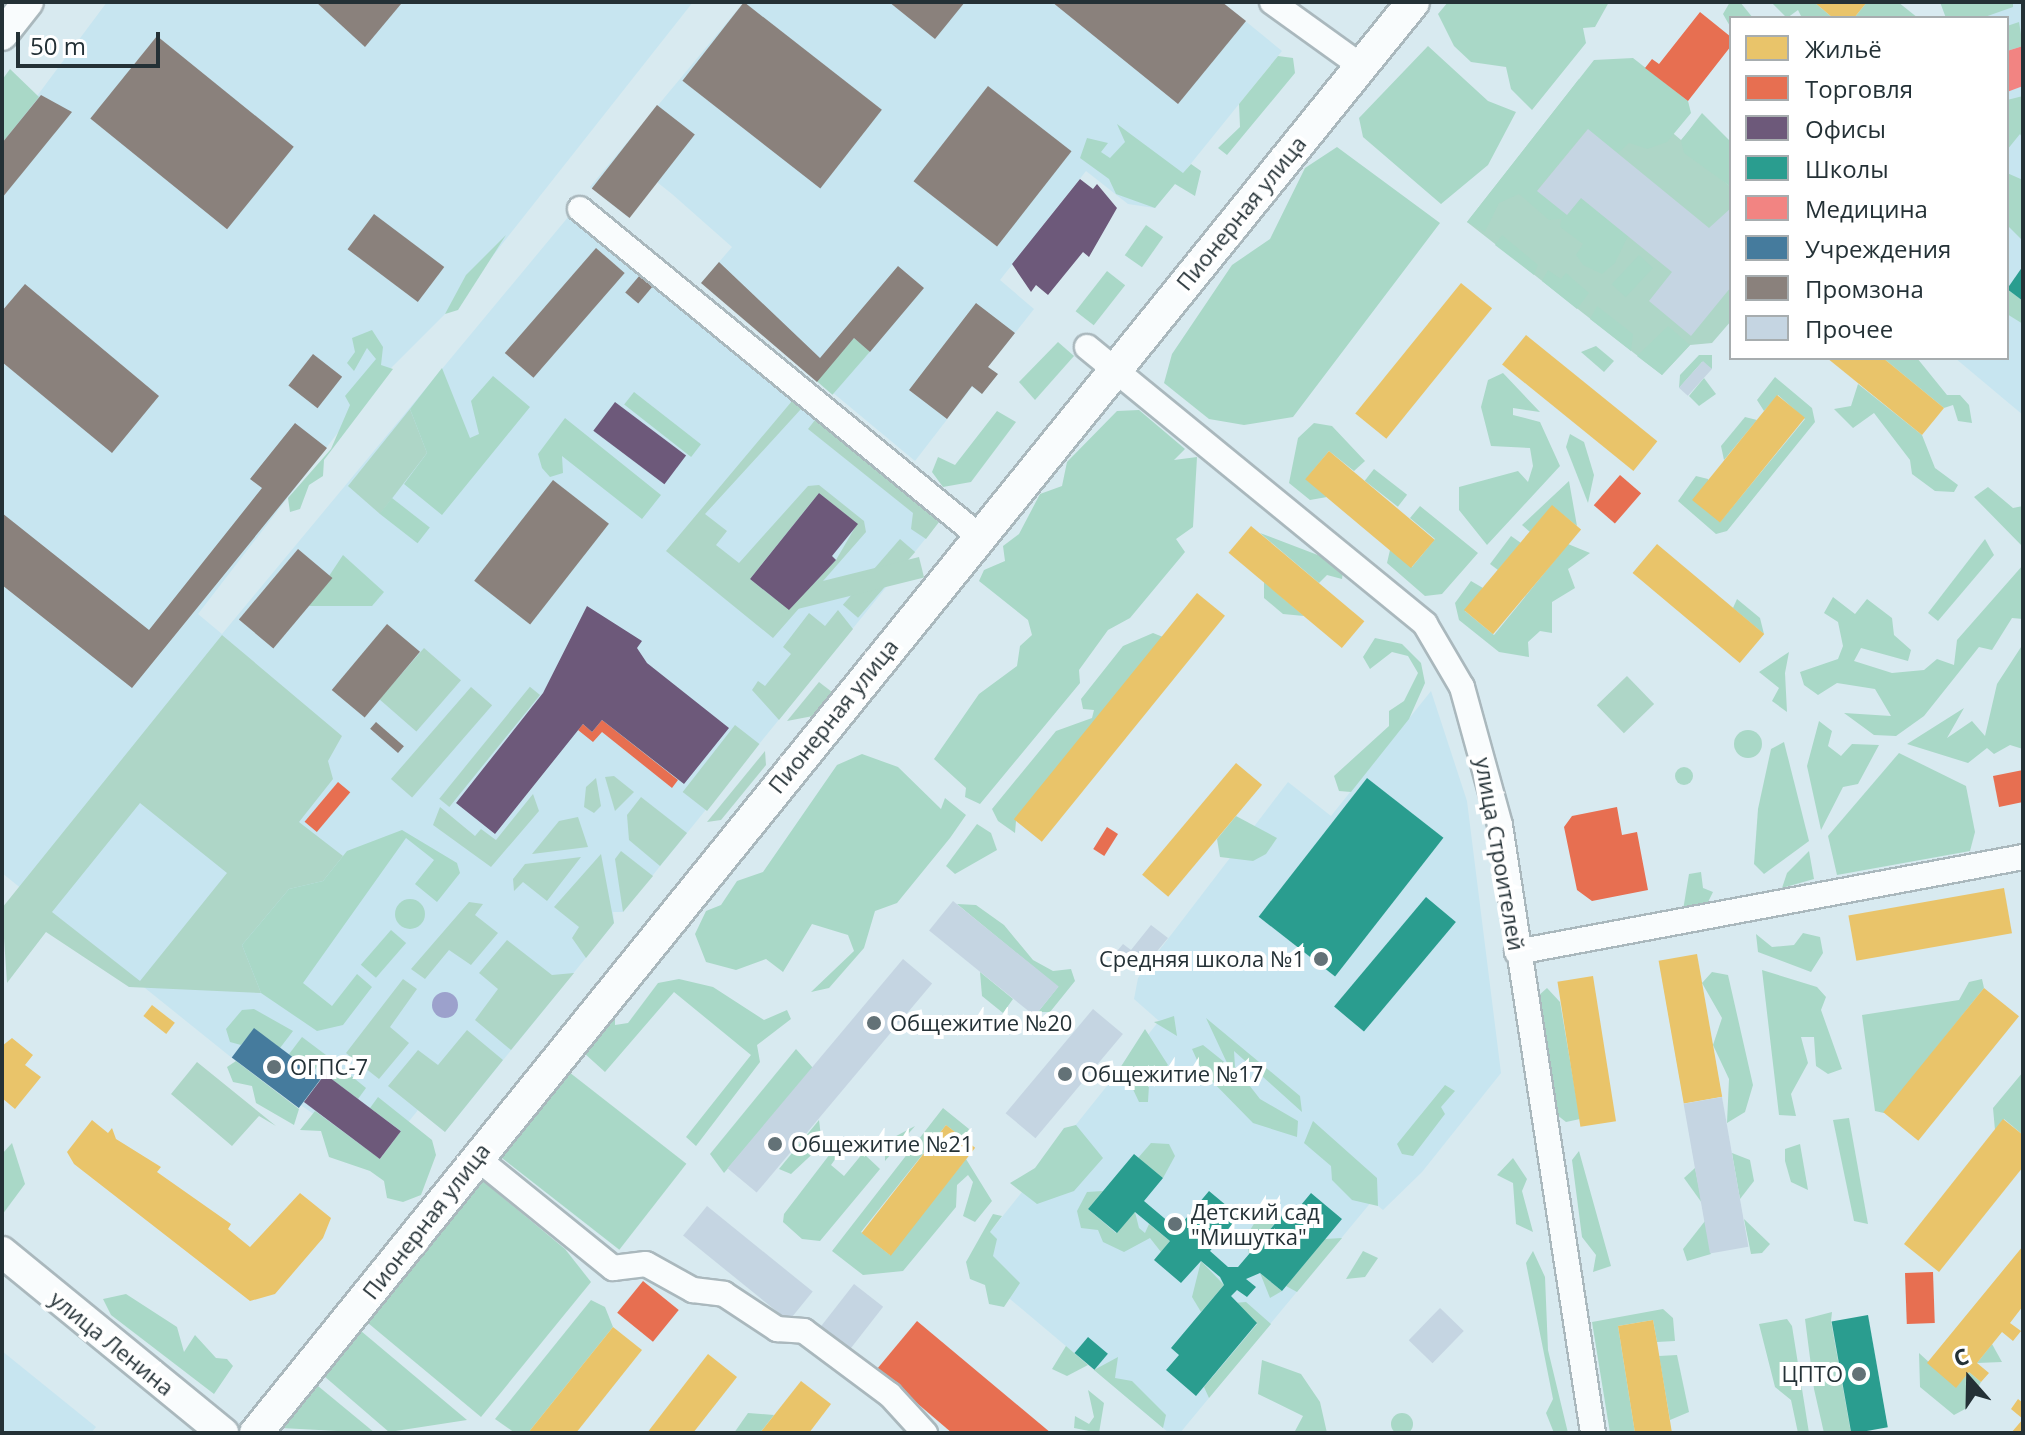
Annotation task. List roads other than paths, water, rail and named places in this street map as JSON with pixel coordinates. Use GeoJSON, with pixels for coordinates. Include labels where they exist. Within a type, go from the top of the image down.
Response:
{"type":"FeatureCollection","features":[{"type":"Feature","properties":{"kind":"main road","name":"Пионерная улица"},"geometry":{"type":"LineString","coordinates":[[256,1433],[1116,365],[1413,2]]}},
{"type":"Feature","properties":{"kind":"street"},"geometry":{"type":"LineString","coordinates":[[2,35],[28,2]]}},
{"type":"Feature","properties":{"kind":"street"},"geometry":{"type":"LineString","coordinates":[[1272,2],[1361,66]]}},
{"type":"Feature","properties":{"kind":"street"},"geometry":{"type":"LineString","coordinates":[[580,209],[979,536]]}},
{"type":"Feature","properties":{"kind":"street","name":"улица Строителей"},"geometry":{"type":"LineString","coordinates":[[1087,347],[1116,365],[1336,544],[1433,635],[1476,723],[1517,952],[1593,1433]]}},
{"type":"Feature","properties":{"kind":"street"},"geometry":{"type":"LineString","coordinates":[[1517,952],[2023,857]]}},
{"type":"Feature","properties":{"kind":"street"},"geometry":{"type":"LineString","coordinates":[[477,1158],[613,1268],[646,1264],[693,1290],[724,1294],[777,1329],[804,1331],[890,1395],[925,1433]]}},
{"type":"Feature","properties":{"kind":"street","name":"улица Ленина"},"geometry":{"type":"LineString","coordinates":[[2,1252],[223,1433]]}},
{"type":"Feature","properties":{"kind":"water"},"geometry":{"type":"Polygon","coordinates":[[[445,992],[454,996],[458,1005],[454,1014],[445,1018],[436,1014],[432,1005],[436,996],[445,992]]]}},
{"type":"Feature","properties":{"kind":"place","name":"Средняя школа №1"},"geometry":{"type":"Point","coordinates":[1321,959]}},
{"type":"Feature","properties":{"kind":"place","name":"Общежитие №20"},"geometry":{"type":"Point","coordinates":[874,1023]}},
{"type":"Feature","properties":{"kind":"place","name":"ОГПС-7"},"geometry":{"type":"Point","coordinates":[274,1067]}},
{"type":"Feature","properties":{"kind":"place","name":"Общежитие №17"},"geometry":{"type":"Point","coordinates":[1065,1074]}},
{"type":"Feature","properties":{"kind":"place","name":"Общежитие №21"},"geometry":{"type":"Point","coordinates":[775,1144]}},
{"type":"Feature","properties":{"kind":"place","name":"Детский сад \"Мишутка\""},"geometry":{"type":"Point","coordinates":[1175,1224]}},
{"type":"Feature","properties":{"kind":"place","name":"ЦПТО"},"geometry":{"type":"Point","coordinates":[1859,1374]}}]}
